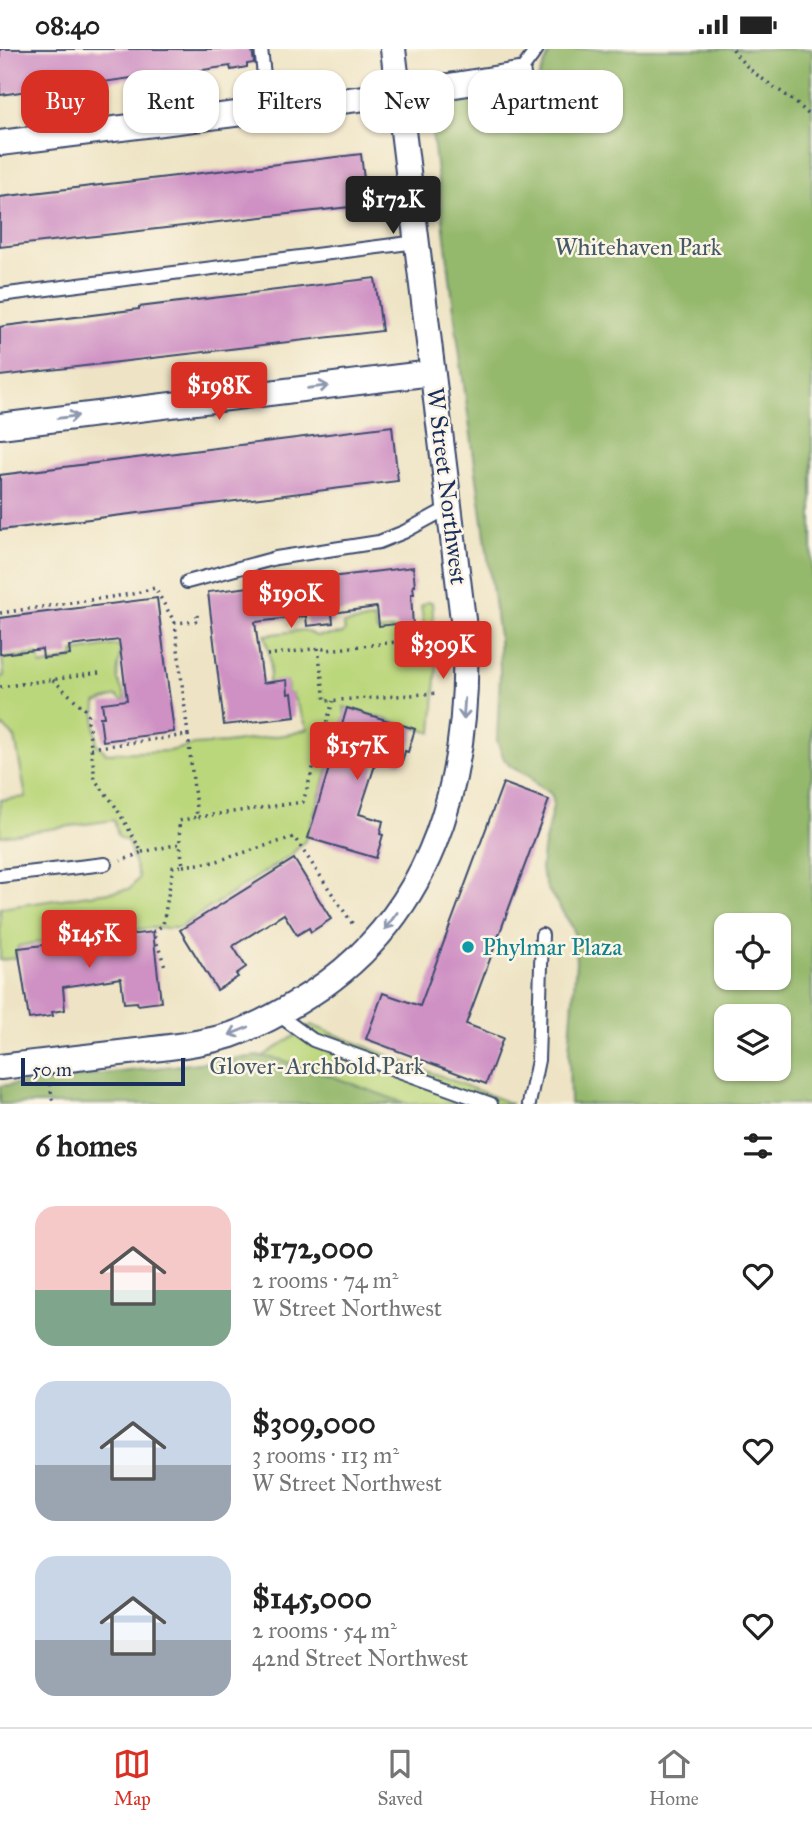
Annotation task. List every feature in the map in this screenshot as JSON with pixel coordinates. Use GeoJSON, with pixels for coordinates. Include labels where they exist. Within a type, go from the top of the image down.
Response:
{"type":"FeatureCollection","features":[{"type":"Feature","properties":{"kind":"street","name":"W Street Northwest"},"geometry":{"type":"LineString","coordinates":[[393,49],[395,70]]}},
{"type":"Feature","properties":{"kind":"street"},"geometry":{"type":"LineString","coordinates":[[0,143],[233,114]]}},
{"type":"Feature","properties":{"kind":"street","name":"W Street Northwest"},"geometry":{"type":"LineString","coordinates":[[0,1067],[209,1041],[243,1030],[278,1014],[341,973],[373,943],[407,899],[434,846],[450,796],[462,733],[466,660],[463,611],[403,133]]}},
{"type":"Feature","properties":{"kind":"street"},"geometry":{"type":"LineString","coordinates":[[0,426],[432,373]]}},
{"type":"Feature","properties":{"kind":"lane"},"geometry":{"type":"LineString","coordinates":[[261,49],[263,70]]}},
{"type":"Feature","properties":{"kind":"lane"},"geometry":{"type":"LineString","coordinates":[[522,70],[537,49]]}},
{"type":"Feature","properties":{"kind":"lane"},"geometry":{"type":"LineString","coordinates":[[0,295],[417,242]]}},
{"type":"Feature","properties":{"kind":"lane"},"geometry":{"type":"LineString","coordinates":[[187,582],[276,558],[380,542],[450,507]]}},
{"type":"Feature","properties":{"kind":"lane"},"geometry":{"type":"LineString","coordinates":[[0,876],[105,865]]}},
{"type":"Feature","properties":{"kind":"lane"},"geometry":{"type":"LineString","coordinates":[[528,1104],[538,1060],[542,935]]}},
{"type":"Feature","properties":{"kind":"lane"},"geometry":{"type":"LineString","coordinates":[[278,1014],[313,1040],[491,1104]]}},
{"type":"Feature","properties":{"kind":"path"},"geometry":{"type":"LineString","coordinates":[[733,49],[752,71],[812,118]]}},
{"type":"Feature","properties":{"kind":"path"},"geometry":{"type":"LineString","coordinates":[[0,613],[132,594],[155,588],[175,623],[197,817]]}},
{"type":"Feature","properties":{"kind":"path"},"geometry":{"type":"LineString","coordinates":[[175,623],[198,621],[197,615]]}},
{"type":"Feature","properties":{"kind":"path"},"geometry":{"type":"LineString","coordinates":[[267,655],[440,637]]}},
{"type":"Feature","properties":{"kind":"path"},"geometry":{"type":"LineString","coordinates":[[318,649],[325,701],[439,693]]}},
{"type":"Feature","properties":{"kind":"path"},"geometry":{"type":"LineString","coordinates":[[0,687],[99,673]]}},
{"type":"Feature","properties":{"kind":"path"},"geometry":{"type":"LineString","coordinates":[[53,680],[87,711],[95,781],[114,804],[142,852]]}},
{"type":"Feature","properties":{"kind":"path"},"geometry":{"type":"LineString","coordinates":[[183,866],[179,821],[303,801],[333,701]]}},
{"type":"Feature","properties":{"kind":"path"},"geometry":{"type":"LineString","coordinates":[[91,748],[188,735]]}},
{"type":"Feature","properties":{"kind":"path"},"geometry":{"type":"LineString","coordinates":[[166,969],[153,932],[163,925],[173,867],[214,862],[294,837],[355,928]]}},
{"type":"Feature","properties":{"kind":"path"},"geometry":{"type":"LineString","coordinates":[[105,865],[180,843]]}},
{"type":"Feature","properties":{"kind":"green space","name":"Whitehaven Park"},"geometry":{"type":"Polygon","coordinates":[[[549,49],[812,49],[812,1104],[570,1104],[569,1050],[576,962],[575,938],[573,928],[547,888],[541,870],[553,798],[529,776],[511,767],[504,759],[497,741],[499,637],[432,133],[454,133],[454,102],[468,100],[468,133],[623,133],[623,70],[542,70],[549,49]]]}},
{"type":"Feature","properties":{"kind":"green space"},"geometry":{"type":"Polygon","coordinates":[[[432,602],[437,665],[432,733],[344,707],[345,716],[305,841],[291,855],[178,928],[78,935],[18,946],[16,958],[0,960],[0,908],[130,889],[139,878],[128,842],[118,836],[114,820],[0,836],[0,800],[26,797],[15,738],[4,727],[0,727],[0,677],[4,676],[2,658],[38,654],[41,666],[74,658],[73,652],[116,645],[121,649],[118,680],[126,703],[116,696],[96,703],[97,744],[106,753],[169,751],[194,745],[291,734],[308,729],[292,694],[288,694],[287,681],[268,683],[271,665],[265,635],[304,630],[316,636],[343,634],[343,624],[374,619],[377,631],[394,629],[404,639],[425,633],[421,606],[432,602]]]}},
{"type":"Feature","properties":{"kind":"green space","name":"Glover-Archbold Park"},"geometry":{"type":"Polygon","coordinates":[[[311,1025],[512,1104],[37,1104],[262,1057],[311,1025]]]}},
{"type":"Feature","properties":{"kind":"green space"},"geometry":{"type":"Polygon","coordinates":[[[259,1056],[312,1069],[407,1104],[0,1104],[0,1086],[259,1056]]]}},
{"type":"Feature","properties":{"kind":"building"},"geometry":{"type":"Polygon","coordinates":[[[0,49],[252,49],[254,63],[247,64],[247,67],[231,70],[230,66],[202,70],[123,70],[123,79],[109,81],[109,70],[21,70],[21,92],[0,95],[0,49]]]}},
{"type":"Feature","properties":{"kind":"building"},"geometry":{"type":"Polygon","coordinates":[[[361,154],[367,205],[0,247],[0,197],[361,154]]]}},
{"type":"Feature","properties":{"kind":"building"},"geometry":{"type":"Polygon","coordinates":[[[375,278],[382,331],[0,376],[0,327],[375,278]]]}},
{"type":"Feature","properties":{"kind":"building"},"geometry":{"type":"Polygon","coordinates":[[[392,426],[398,481],[0,530],[0,475],[392,426]]]}},
{"type":"Feature","properties":{"kind":"building"},"geometry":{"type":"Polygon","coordinates":[[[413,567],[413,627],[397,629],[396,624],[379,626],[377,607],[332,613],[333,623],[307,626],[306,616],[255,622],[263,683],[287,680],[288,694],[292,693],[295,717],[224,725],[208,592],[413,567]]]}},
{"type":"Feature","properties":{"kind":"building"},"geometry":{"type":"Polygon","coordinates":[[[157,598],[174,732],[103,741],[100,717],[104,717],[102,703],[127,700],[119,640],[69,646],[70,655],[43,658],[42,649],[0,654],[0,618],[157,598]]]}},
{"type":"Feature","properties":{"kind":"building"},"geometry":{"type":"Polygon","coordinates":[[[347,708],[415,729],[402,763],[378,756],[359,814],[383,821],[380,834],[383,835],[376,858],[308,838],[347,708]]]}},
{"type":"Feature","properties":{"kind":"building","name":"Phylmar Plaza"},"geometry":{"type":"Polygon","coordinates":[[[503,783],[549,800],[466,1024],[503,1038],[486,1084],[366,1039],[383,993],[420,1006],[503,783]]]}},
{"type":"Feature","properties":{"kind":"building"},"geometry":{"type":"Polygon","coordinates":[[[294,859],[331,919],[311,932],[309,928],[297,935],[284,914],[233,946],[246,967],[236,974],[238,977],[217,990],[180,930],[294,859]]]}},
{"type":"Feature","properties":{"kind":"building"},"geometry":{"type":"Polygon","coordinates":[[[153,932],[161,1002],[138,1005],[137,1002],[124,1003],[121,978],[63,987],[65,1010],[52,1012],[53,1016],[29,1019],[18,948],[153,932]]]}},
{"type":"Feature","properties":{"kind":"place","name":"Phylmar Plaza"},"geometry":{"type":"Point","coordinates":[468,947]}}]}
